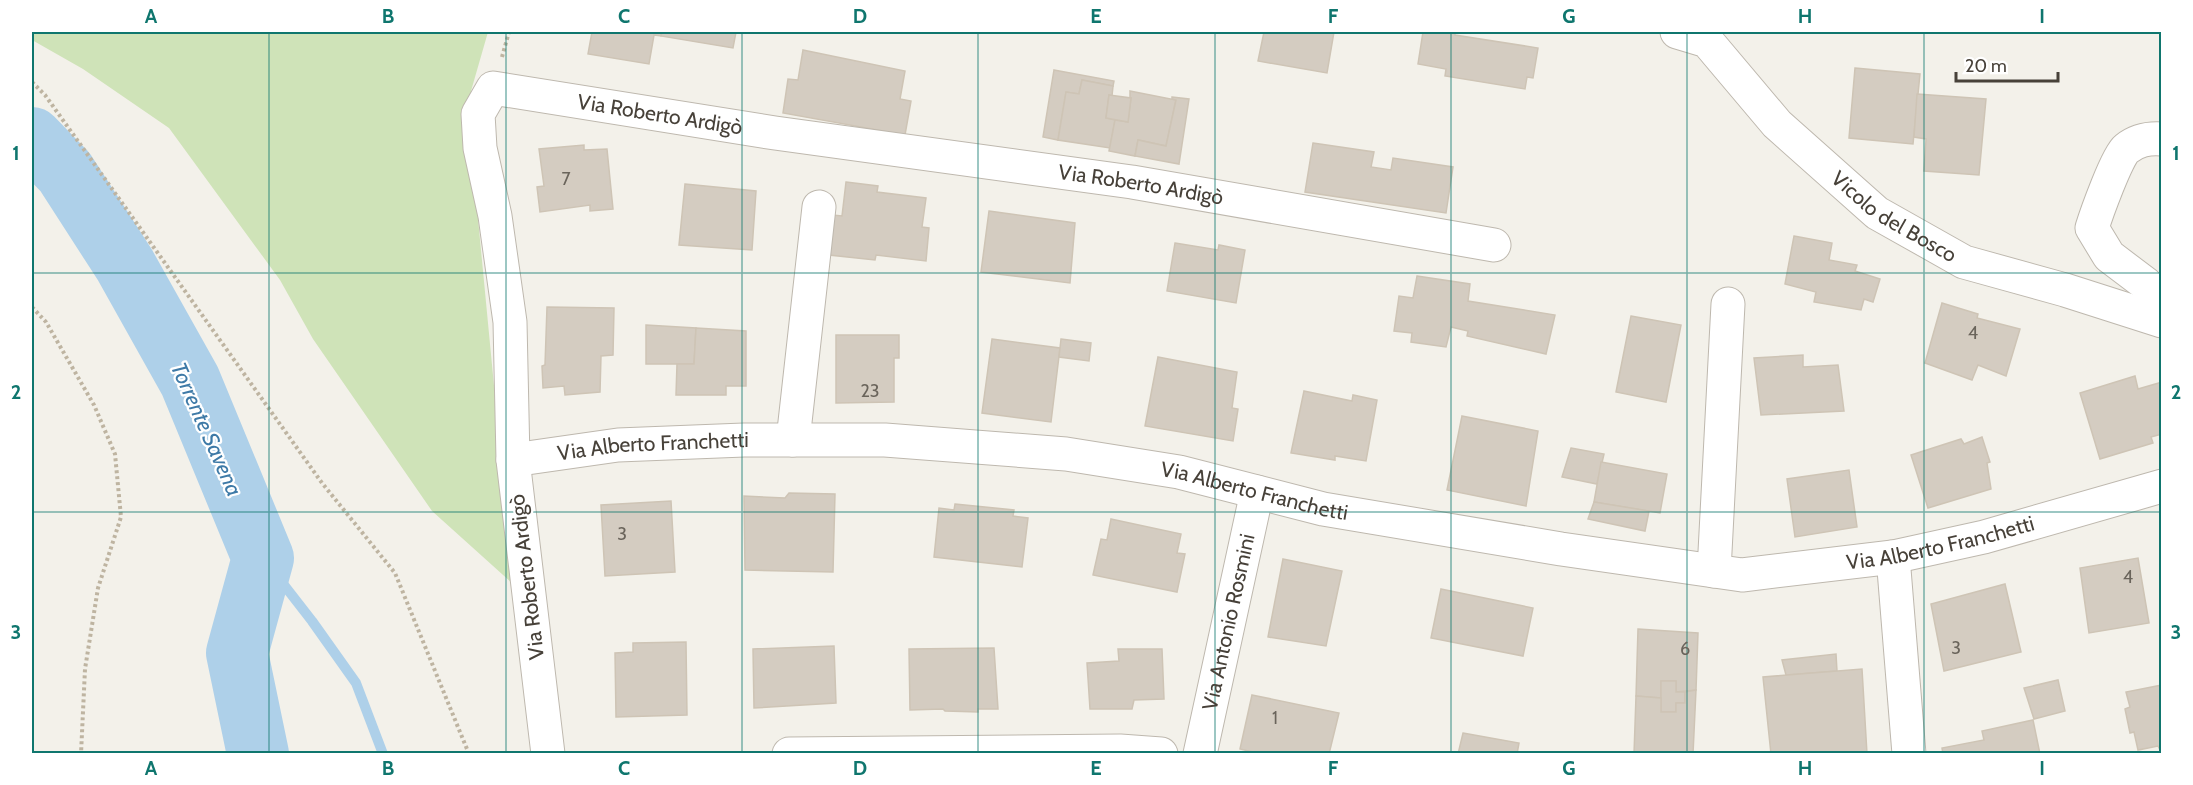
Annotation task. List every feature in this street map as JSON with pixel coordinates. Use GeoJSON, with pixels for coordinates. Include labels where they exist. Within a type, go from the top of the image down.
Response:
{"type":"FeatureCollection","features":[{"type":"Feature","properties":{"kind":"street","name":"Vicolo del Bosco"},"geometry":{"type":"LineString","coordinates":[[1677,32],[1709,36],[1777,124],[1877,213],[1964,262],[2065,290],[2162,321]]}},
{"type":"Feature","properties":{"kind":"street","name":"Via Roberto Ardigò"},"geometry":{"type":"LineString","coordinates":[[548,753],[513,460],[510,322],[495,216],[480,148],[478,114],[493,88],[775,133],[1132,182],[1494,245]]}},
{"type":"Feature","properties":{"kind":"street"},"geometry":{"type":"LineString","coordinates":[[2162,139],[2146,138],[2123,150],[2092,228],[2109,256],[2146,284],[2162,300]]}},
{"type":"Feature","properties":{"kind":"street"},"geometry":{"type":"LineString","coordinates":[[793,440],[819,207]]}},
{"type":"Feature","properties":{"kind":"street"},"geometry":{"type":"LineString","coordinates":[[1714,571],[1728,304]]}},
{"type":"Feature","properties":{"kind":"street","name":"Via Alberto Franchetti"},"geometry":{"type":"LineString","coordinates":[[513,460],[618,445],[793,440],[885,440],[1066,454],[1179,472],[1334,511],[1561,549],[1742,575],[1893,557],[1984,537],[2162,486]]}},
{"type":"Feature","properties":{"kind":"street","name":"Via Antonio Rosmini"},"geometry":{"type":"LineString","coordinates":[[1200,753],[1257,492]]}},
{"type":"Feature","properties":{"kind":"street"},"geometry":{"type":"LineString","coordinates":[[1893,557],[1909,753]]}},
{"type":"Feature","properties":{"kind":"street"},"geometry":{"type":"LineString","coordinates":[[789,753],[1085,751],[1161,753]]}},
{"type":"Feature","properties":{"kind":"path"},"geometry":{"type":"LineString","coordinates":[[32,82],[45,95],[174,273],[322,483],[395,573],[470,753]]}},
{"type":"Feature","properties":{"kind":"path"},"geometry":{"type":"LineString","coordinates":[[32,307],[46,322],[88,394],[116,454],[121,517],[98,588],[85,669],[81,753]]}},
{"type":"Feature","properties":{"kind":"green space"},"geometry":{"type":"Polygon","coordinates":[[[32,32],[488,32],[471,91],[474,177],[513,584],[432,511],[313,339],[280,280],[169,128],[83,69],[32,40],[32,32]]]}},
{"type":"Feature","properties":{"kind":"building"},"geometry":{"type":"Polygon","coordinates":[[[592,32],[662,32],[661,36],[654,35],[649,64],[588,54],[592,32]]]}},
{"type":"Feature","properties":{"kind":"building"},"geometry":{"type":"Polygon","coordinates":[[[662,32],[736,32],[733,48],[661,36],[662,32]]]}},
{"type":"Feature","properties":{"kind":"building"},"geometry":{"type":"Polygon","coordinates":[[[1264,32],[1334,32],[1327,73],[1258,61],[1264,32]]]}},
{"type":"Feature","properties":{"kind":"building"},"geometry":{"type":"Polygon","coordinates":[[[1423,32],[1455,32],[1455,35],[1538,48],[1533,78],[1527,77],[1525,89],[1445,76],[1446,69],[1418,64],[1423,32]]]}},
{"type":"Feature","properties":{"kind":"building"},"geometry":{"type":"Polygon","coordinates":[[[803,50],[905,71],[900,99],[911,101],[905,135],[783,113],[788,79],[798,80],[803,50]]]}},
{"type":"Feature","properties":{"kind":"building"},"geometry":{"type":"Polygon","coordinates":[[[1855,68],[1920,74],[1913,144],[1849,138],[1855,68]]]}},
{"type":"Feature","properties":{"kind":"building"},"geometry":{"type":"Polygon","coordinates":[[[1054,70],[1114,81],[1113,86],[1082,80],[1079,94],[1066,92],[1058,140],[1043,137],[1054,70]]]}},
{"type":"Feature","properties":{"kind":"building"},"geometry":{"type":"Polygon","coordinates":[[[1082,80],[1113,86],[1112,96],[1109,95],[1106,118],[1115,120],[1110,148],[1058,140],[1066,92],[1079,94],[1082,80]]]}},
{"type":"Feature","properties":{"kind":"building"},"geometry":{"type":"Polygon","coordinates":[[[1130,91],[1176,100],[1166,146],[1138,140],[1135,156],[1109,151],[1115,120],[1128,122],[1130,91]]]}},
{"type":"Feature","properties":{"kind":"building"},"geometry":{"type":"Polygon","coordinates":[[[1917,94],[1986,99],[1979,175],[1924,171],[1926,139],[1914,137],[1917,94]]]}},
{"type":"Feature","properties":{"kind":"building"},"geometry":{"type":"Polygon","coordinates":[[[1109,95],[1131,98],[1128,122],[1106,118],[1109,95]]]}},
{"type":"Feature","properties":{"kind":"building"},"geometry":{"type":"Polygon","coordinates":[[[1172,97],[1189,99],[1179,164],[1135,156],[1138,140],[1166,146],[1176,100],[1172,97]]]}},
{"type":"Feature","properties":{"kind":"building"},"geometry":{"type":"Polygon","coordinates":[[[1313,143],[1374,152],[1371,167],[1391,170],[1393,158],[1453,167],[1446,213],[1305,192],[1313,143]]]}},
{"type":"Feature","properties":{"kind":"building"},"geometry":{"type":"Polygon","coordinates":[[[584,145],[584,150],[607,149],[613,209],[590,211],[590,205],[540,212],[537,187],[544,186],[539,149],[584,145]]]}},
{"type":"Feature","properties":{"kind":"building"},"geometry":{"type":"Polygon","coordinates":[[[846,182],[878,186],[877,192],[926,198],[922,227],[929,228],[926,261],[876,255],[875,260],[829,255],[833,215],[842,216],[846,182]]]}},
{"type":"Feature","properties":{"kind":"building"},"geometry":{"type":"Polygon","coordinates":[[[685,184],[756,191],[752,250],[679,245],[685,184]]]}},
{"type":"Feature","properties":{"kind":"building"},"geometry":{"type":"Polygon","coordinates":[[[989,211],[1075,223],[1070,283],[981,272],[989,211]]]}},
{"type":"Feature","properties":{"kind":"building"},"geometry":{"type":"Polygon","coordinates":[[[1794,236],[1832,243],[1829,260],[1857,265],[1855,271],[1880,279],[1873,302],[1864,299],[1861,310],[1814,302],[1816,292],[1785,284],[1794,236]]]}},
{"type":"Feature","properties":{"kind":"building"},"geometry":{"type":"Polygon","coordinates":[[[1175,243],[1218,250],[1219,245],[1245,250],[1236,303],[1167,291],[1175,243]]]}},
{"type":"Feature","properties":{"kind":"building"},"geometry":{"type":"Polygon","coordinates":[[[1417,276],[1470,284],[1468,301],[1555,315],[1546,354],[1467,336],[1468,331],[1451,327],[1446,347],[1411,342],[1412,333],[1394,331],[1399,296],[1413,298],[1417,276]]]}},
{"type":"Feature","properties":{"kind":"building"},"geometry":{"type":"Polygon","coordinates":[[[1942,303],[1978,314],[1977,318],[2020,329],[2006,376],[1978,365],[1972,380],[1925,363],[1942,303]]]}},
{"type":"Feature","properties":{"kind":"building"},"geometry":{"type":"Polygon","coordinates":[[[547,307],[614,308],[613,355],[601,356],[600,392],[565,395],[564,386],[543,388],[542,366],[545,365],[547,307]]]}},
{"type":"Feature","properties":{"kind":"building"},"geometry":{"type":"Polygon","coordinates":[[[1631,316],[1681,325],[1666,402],[1616,392],[1631,316]]]}},
{"type":"Feature","properties":{"kind":"building"},"geometry":{"type":"Polygon","coordinates":[[[646,325],[696,328],[694,364],[646,364],[646,325]]]}},
{"type":"Feature","properties":{"kind":"building"},"geometry":{"type":"Polygon","coordinates":[[[696,328],[746,331],[746,386],[726,386],[726,395],[676,395],[677,364],[694,364],[696,328]]]}},
{"type":"Feature","properties":{"kind":"building"},"geometry":{"type":"Polygon","coordinates":[[[836,335],[899,335],[899,358],[894,358],[894,402],[836,403],[836,335]]]}},
{"type":"Feature","properties":{"kind":"building"},"geometry":{"type":"Polygon","coordinates":[[[992,339],[1060,348],[1051,422],[982,413],[992,339]]]}},
{"type":"Feature","properties":{"kind":"building"},"geometry":{"type":"Polygon","coordinates":[[[1061,339],[1091,343],[1089,361],[1059,357],[1061,339]]]}},
{"type":"Feature","properties":{"kind":"building"},"geometry":{"type":"Polygon","coordinates":[[[1803,355],[1803,367],[1838,365],[1844,411],[1761,415],[1754,358],[1803,355]]]}},
{"type":"Feature","properties":{"kind":"building"},"geometry":{"type":"Polygon","coordinates":[[[1158,357],[1237,372],[1232,408],[1238,409],[1233,441],[1145,426],[1158,357]]]}},
{"type":"Feature","properties":{"kind":"building"},"geometry":{"type":"Polygon","coordinates":[[[2135,376],[2138,389],[2162,382],[2162,434],[2151,437],[2153,443],[2100,459],[2080,393],[2135,376]]]}},
{"type":"Feature","properties":{"kind":"building"},"geometry":{"type":"Polygon","coordinates":[[[1304,391],[1352,401],[1353,395],[1377,400],[1366,461],[1335,456],[1335,460],[1291,453],[1304,391]]]}},
{"type":"Feature","properties":{"kind":"building"},"geometry":{"type":"Polygon","coordinates":[[[1462,416],[1538,431],[1526,506],[1447,490],[1462,416]]]}},
{"type":"Feature","properties":{"kind":"building"},"geometry":{"type":"Polygon","coordinates":[[[1982,437],[1990,462],[1987,463],[1991,489],[1928,508],[1911,455],[1961,439],[1964,444],[1982,437]]]}},
{"type":"Feature","properties":{"kind":"building"},"geometry":{"type":"Polygon","coordinates":[[[1571,448],[1604,454],[1597,484],[1562,477],[1571,448]]]}},
{"type":"Feature","properties":{"kind":"building"},"geometry":{"type":"Polygon","coordinates":[[[1601,462],[1667,474],[1660,513],[1594,502],[1601,462]]]}},
{"type":"Feature","properties":{"kind":"building"},"geometry":{"type":"Polygon","coordinates":[[[1849,470],[1857,527],[1795,537],[1787,479],[1849,470]]]}},
{"type":"Feature","properties":{"kind":"building"},"geometry":{"type":"Polygon","coordinates":[[[789,493],[835,494],[833,572],[745,570],[744,496],[785,498],[789,493]]]}},
{"type":"Feature","properties":{"kind":"building"},"geometry":{"type":"Polygon","coordinates":[[[671,501],[675,572],[605,576],[601,505],[671,501]]]}},
{"type":"Feature","properties":{"kind":"building"},"geometry":{"type":"Polygon","coordinates":[[[1594,502],[1649,511],[1645,531],[1588,519],[1594,502]]]}},
{"type":"Feature","properties":{"kind":"building"},"geometry":{"type":"Polygon","coordinates":[[[955,504],[1014,510],[1013,516],[1028,518],[1022,567],[934,557],[939,508],[954,510],[955,504]]]}},
{"type":"Feature","properties":{"kind":"building"},"geometry":{"type":"Polygon","coordinates":[[[1111,519],[1181,534],[1177,553],[1185,554],[1177,592],[1093,575],[1101,539],[1107,540],[1111,519]]]}},
{"type":"Feature","properties":{"kind":"building"},"geometry":{"type":"Polygon","coordinates":[[[2138,558],[2149,623],[2089,633],[2080,568],[2138,558]]]}},
{"type":"Feature","properties":{"kind":"building"},"geometry":{"type":"Polygon","coordinates":[[[1283,559],[1342,571],[1326,646],[1268,637],[1283,559]]]}},
{"type":"Feature","properties":{"kind":"building"},"geometry":{"type":"Polygon","coordinates":[[[2005,584],[2021,652],[1944,671],[1931,604],[2005,584]]]}},
{"type":"Feature","properties":{"kind":"building"},"geometry":{"type":"Polygon","coordinates":[[[1441,589],[1533,608],[1523,656],[1431,638],[1441,589]]]}},
{"type":"Feature","properties":{"kind":"building"},"geometry":{"type":"Polygon","coordinates":[[[1638,629],[1698,633],[1696,690],[1676,692],[1676,681],[1661,681],[1661,698],[1636,696],[1638,629]]]}},
{"type":"Feature","properties":{"kind":"building"},"geometry":{"type":"Polygon","coordinates":[[[686,642],[687,715],[616,717],[615,653],[633,652],[633,643],[686,642]]]}},
{"type":"Feature","properties":{"kind":"building"},"geometry":{"type":"Polygon","coordinates":[[[834,646],[836,703],[754,708],[753,649],[834,646]]]}},
{"type":"Feature","properties":{"kind":"building"},"geometry":{"type":"Polygon","coordinates":[[[994,648],[998,709],[978,709],[978,712],[945,711],[943,709],[910,710],[909,649],[994,648]]]}},
{"type":"Feature","properties":{"kind":"building"},"geometry":{"type":"Polygon","coordinates":[[[1118,649],[1162,649],[1164,699],[1134,700],[1132,709],[1090,709],[1087,663],[1119,661],[1118,649]]]}},
{"type":"Feature","properties":{"kind":"building"},"geometry":{"type":"Polygon","coordinates":[[[1836,654],[1837,671],[1786,675],[1782,660],[1836,654]]]}},
{"type":"Feature","properties":{"kind":"building"},"geometry":{"type":"Polygon","coordinates":[[[1862,669],[1867,754],[1771,754],[1763,677],[1862,669]]]}},
{"type":"Feature","properties":{"kind":"building"},"geometry":{"type":"Polygon","coordinates":[[[2058,680],[2065,711],[2034,719],[2024,688],[2058,680]]]}},
{"type":"Feature","properties":{"kind":"building"},"geometry":{"type":"Polygon","coordinates":[[[1661,681],[1676,681],[1676,692],[1685,692],[1685,703],[1676,703],[1676,712],[1661,712],[1661,681]]]}},
{"type":"Feature","properties":{"kind":"building"},"geometry":{"type":"Polygon","coordinates":[[[2162,685],[2162,749],[2160,750],[2158,746],[2138,750],[2134,732],[2130,733],[2125,709],[2130,707],[2126,692],[2162,685]]]}},
{"type":"Feature","properties":{"kind":"building"},"geometry":{"type":"Polygon","coordinates":[[[1696,690],[1693,754],[1634,754],[1636,696],[1661,698],[1661,712],[1676,712],[1676,703],[1685,703],[1685,692],[1696,690]]]}},
{"type":"Feature","properties":{"kind":"building"},"geometry":{"type":"Polygon","coordinates":[[[1252,695],[1339,713],[1329,754],[1261,754],[1240,749],[1252,695]]]}},
{"type":"Feature","properties":{"kind":"building"},"geometry":{"type":"Polygon","coordinates":[[[2033,720],[2040,754],[1943,754],[1942,748],[1984,740],[1982,731],[2033,720]]]}},
{"type":"Feature","properties":{"kind":"building"},"geometry":{"type":"Polygon","coordinates":[[[1463,733],[1519,743],[1517,754],[1458,754],[1463,733]]]}},
{"type":"Feature","properties":{"kind":"waterway","name":"Torrente Savena"},"geometry":{"type":"LineString","coordinates":[[32,138],[65,172],[125,265],[190,381],[263,558],[237,653],[258,754]]}},
{"type":"Feature","properties":{"kind":"waterway"},"geometry":{"type":"LineString","coordinates":[[263,558],[356,683],[383,754]]}}]}
